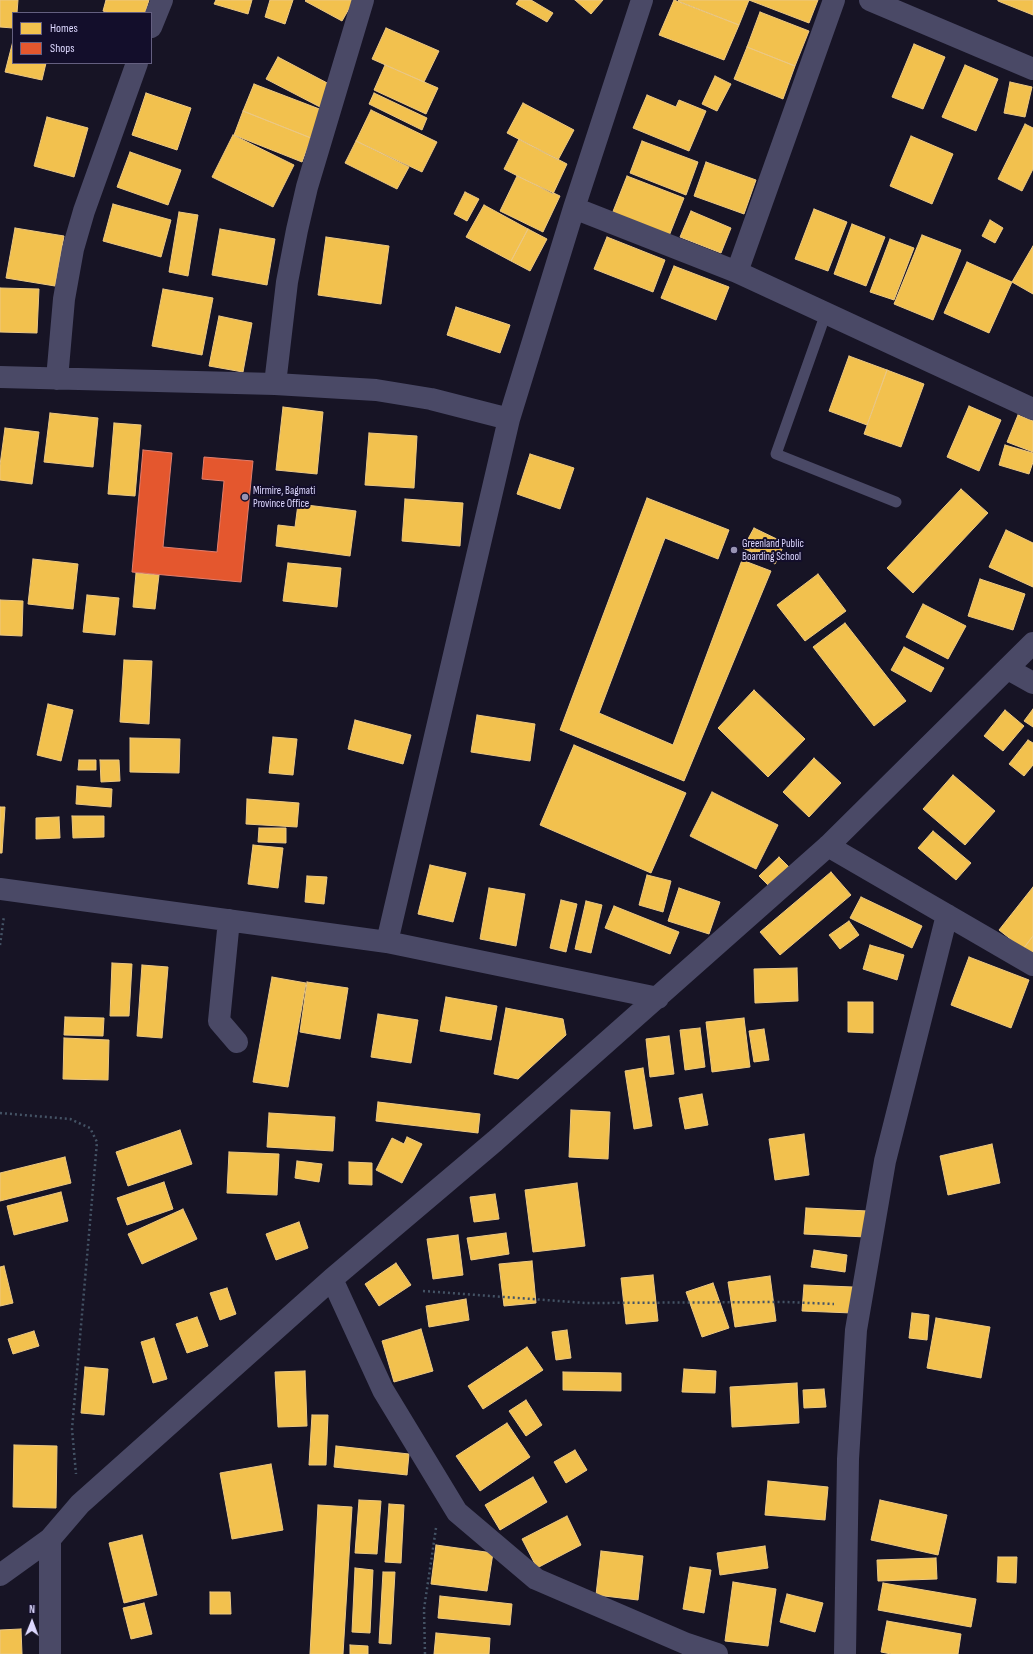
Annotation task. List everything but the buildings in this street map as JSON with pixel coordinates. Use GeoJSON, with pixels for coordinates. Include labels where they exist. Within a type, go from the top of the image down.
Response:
{"type":"FeatureCollection","features":[{"type":"Feature","properties":{"kind":"street"},"geometry":{"type":"LineString","coordinates":[[152,25],[162,0]]}},
{"type":"Feature","properties":{"kind":"street"},"geometry":{"type":"LineString","coordinates":[[275,384],[287,282],[297,230],[309,180],[363,0]]}},
{"type":"Feature","properties":{"kind":"street"},"geometry":{"type":"LineString","coordinates":[[387,942],[509,419],[574,208],[642,0]]}},
{"type":"Feature","properties":{"kind":"street"},"geometry":{"type":"LineString","coordinates":[[737,272],[834,0]]}},
{"type":"Feature","properties":{"kind":"street"},"geometry":{"type":"LineString","coordinates":[[870,0],[1033,69]]}},
{"type":"Feature","properties":{"kind":"street"},"geometry":{"type":"LineString","coordinates":[[57,379],[64,299],[73,249],[84,211],[137,64]]}},
{"type":"Feature","properties":{"kind":"street"},"geometry":{"type":"LineString","coordinates":[[574,208],[737,272],[1033,409]]}},
{"type":"Feature","properties":{"kind":"street"},"geometry":{"type":"LineString","coordinates":[[0,377],[275,384],[376,390],[431,399],[509,419]]}},
{"type":"Feature","properties":{"kind":"street"},"geometry":{"type":"LineString","coordinates":[[0,1575],[50,1539],[80,1504],[332,1279],[495,1141],[828,846],[1033,643]]}},
{"type":"Feature","properties":{"kind":"street"},"geometry":{"type":"LineString","coordinates":[[1008,669],[1033,683]]}},
{"type":"Feature","properties":{"kind":"street"},"geometry":{"type":"LineString","coordinates":[[828,846],[1033,965]]}},
{"type":"Feature","properties":{"kind":"street"},"geometry":{"type":"LineString","coordinates":[[0,889],[387,942],[658,998]]}},
{"type":"Feature","properties":{"kind":"street"},"geometry":{"type":"LineString","coordinates":[[845,1654],[848,1459],[856,1330],[885,1161],[947,915]]}},
{"type":"Feature","properties":{"kind":"street"},"geometry":{"type":"LineString","coordinates":[[229,920],[219,1021],[237,1042]]}},
{"type":"Feature","properties":{"kind":"street"},"geometry":{"type":"LineString","coordinates":[[332,1279],[383,1390],[457,1512],[536,1579],[687,1644],[717,1654]]}},
{"type":"Feature","properties":{"kind":"street"},"geometry":{"type":"LineString","coordinates":[[50,1539],[50,1654]]}},
{"type":"Feature","properties":{"kind":"lane"},"geometry":{"type":"LineString","coordinates":[[826,313],[776,454],[896,502]]}},
{"type":"Feature","properties":{"kind":"path"},"geometry":{"type":"LineString","coordinates":[[0,1113],[70,1118],[90,1128],[97,1142],[72,1429],[80,1504]]}},
{"type":"Feature","properties":{"kind":"path"},"geometry":{"type":"LineString","coordinates":[[423,1290],[586,1303],[786,1302],[861,1306]]}},
{"type":"Feature","properties":{"kind":"path"},"geometry":{"type":"LineString","coordinates":[[426,1654],[424,1609],[441,1486]]}},
{"type":"Feature","properties":{"kind":"place","name":"Mirmire, Bagmati Province Office"},"geometry":{"type":"Point","coordinates":[245,497]}},
{"type":"Feature","properties":{"kind":"place","name":"Greenland Public Boarding School"},"geometry":{"type":"Point","coordinates":[734,550]}}]}
